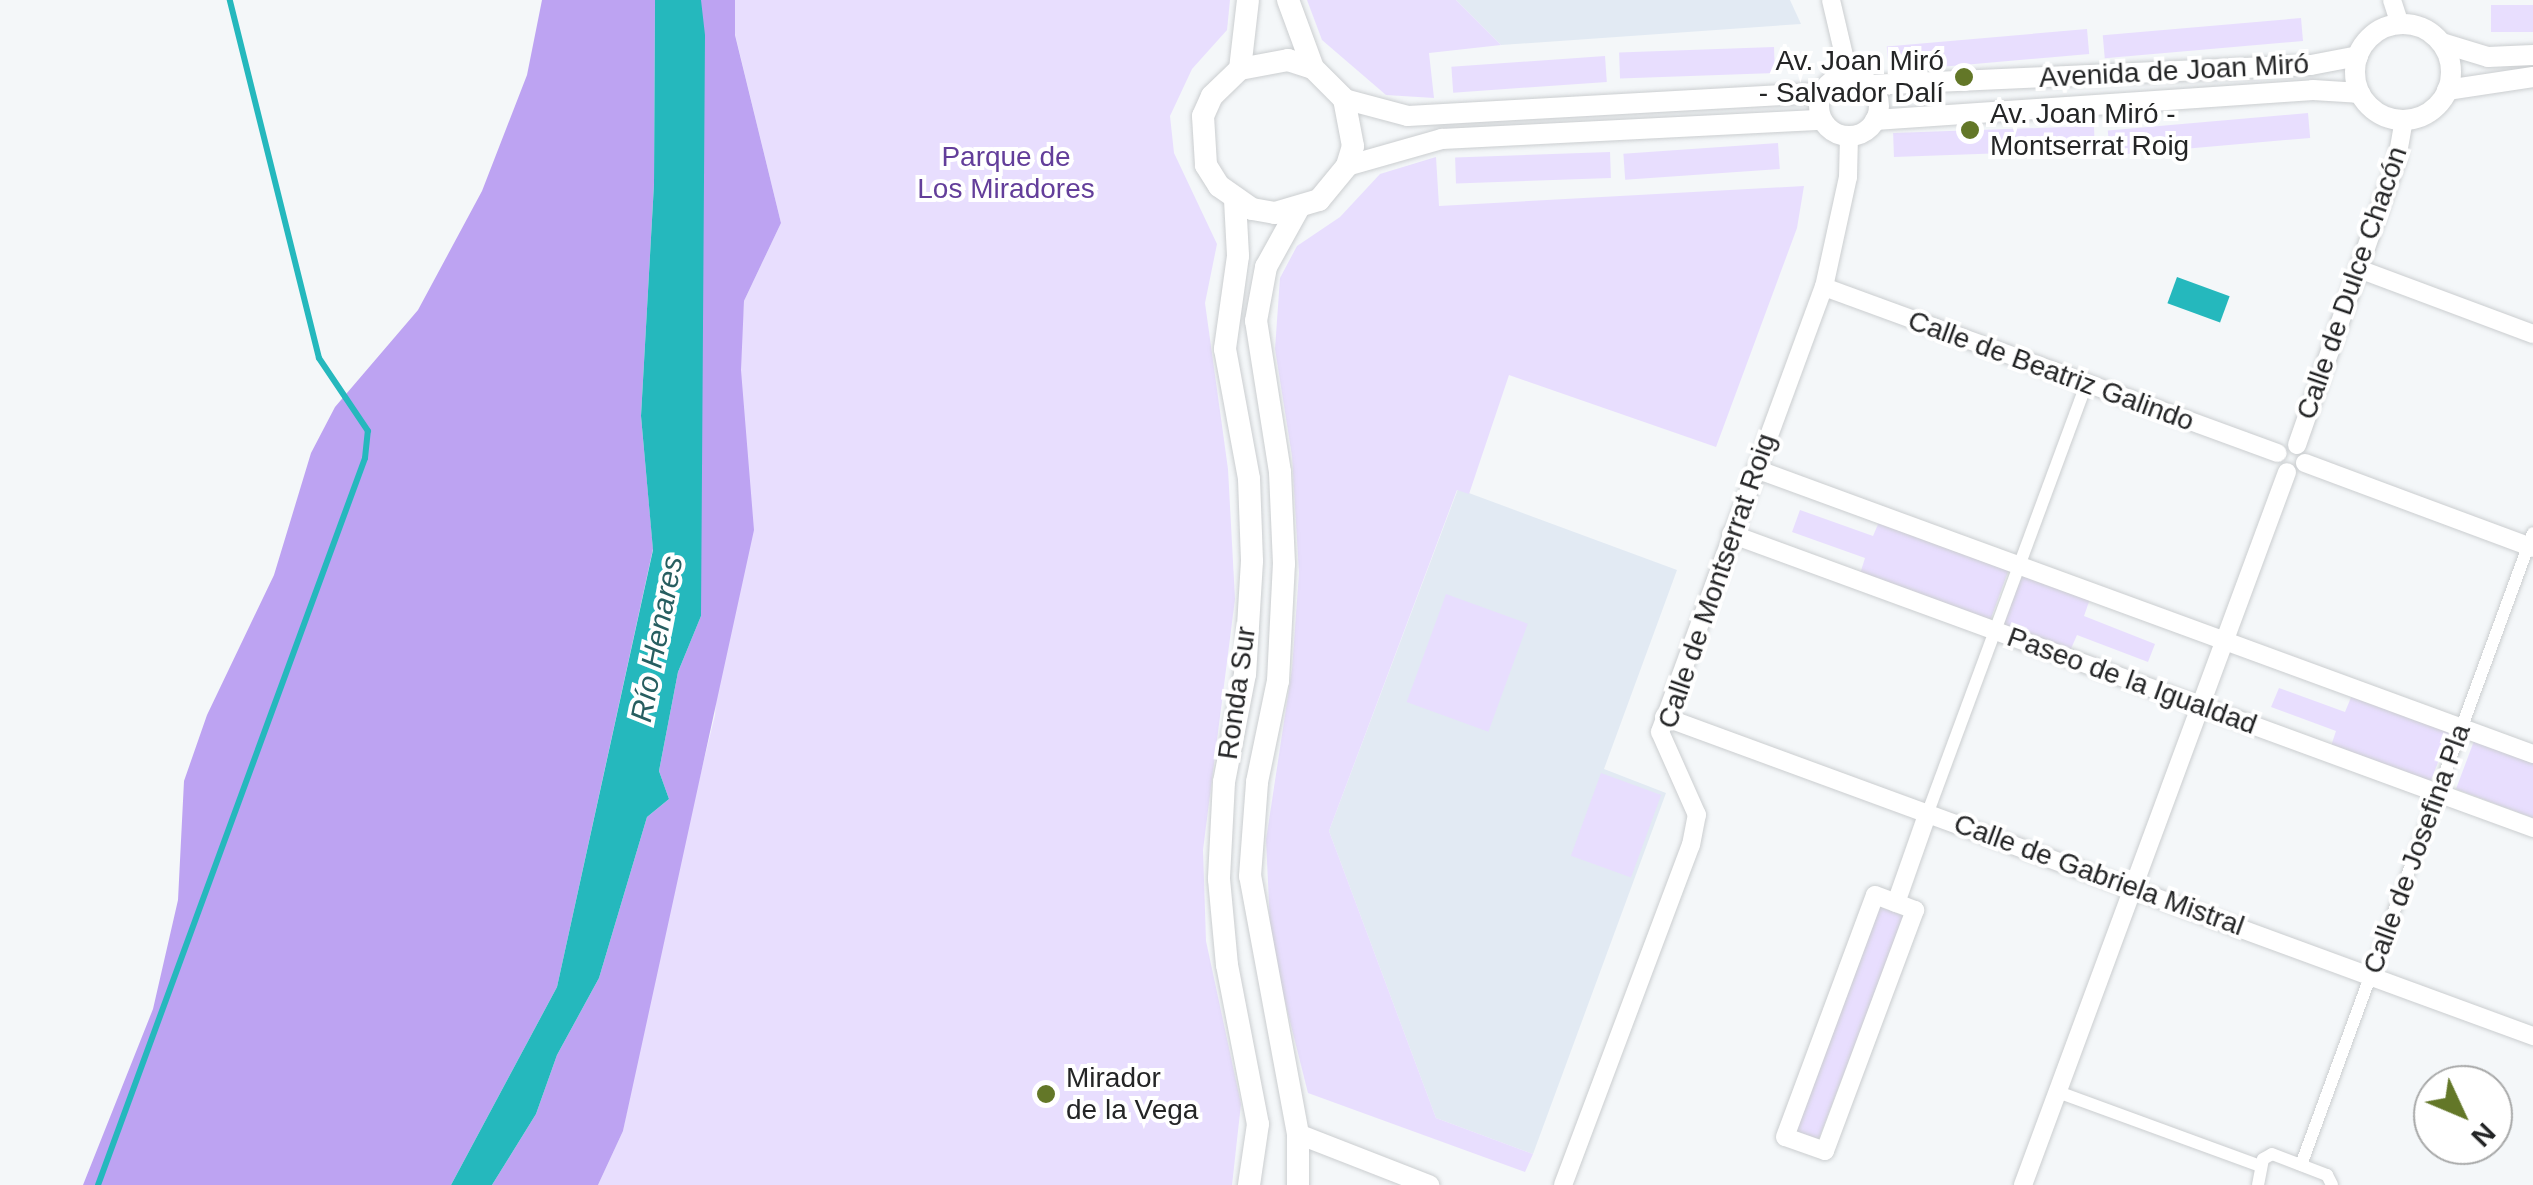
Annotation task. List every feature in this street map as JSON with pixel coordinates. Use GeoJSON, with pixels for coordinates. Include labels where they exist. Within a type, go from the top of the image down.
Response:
{"type":"FeatureCollection","features":[{"type":"Feature","properties":{"kind":"main road"},"geometry":{"type":"LineString","coordinates":[[1240,69],[1248,0]]}},
{"type":"Feature","properties":{"kind":"main road"},"geometry":{"type":"LineString","coordinates":[[1288,0],[1312,68]]}},
{"type":"Feature","properties":{"kind":"main road"},"geometry":{"type":"LineString","coordinates":[[1298,209],[1275,213],[1235,200],[1206,165],[1200,138],[1212,96],[1240,69],[1288,60],[1312,68],[1344,99],[1352,121],[1348,166]]}},
{"type":"Feature","properties":{"kind":"main road","name":"Ronda Sur"},"geometry":{"type":"LineString","coordinates":[[1298,1185],[1298,1134],[1250,876],[1257,782],[1278,681],[1284,564],[1280,472],[1258,355],[1257,306],[1266,267],[1298,209],[1335,186],[1348,166]]}},
{"type":"Feature","properties":{"kind":"main road","name":"Ronda Sur"},"geometry":{"type":"LineString","coordinates":[[1235,200],[1238,256],[1225,349],[1249,480],[1252,561],[1245,674],[1224,782],[1219,879],[1227,964],[1258,1124],[1249,1185]]}},
{"type":"Feature","properties":{"kind":"street"},"geometry":{"type":"LineString","coordinates":[[1344,99],[1408,116],[1822,93],[1849,76],[1831,0]]}},
{"type":"Feature","properties":{"kind":"street"},"geometry":{"type":"LineString","coordinates":[[2392,0],[2400,24]]}},
{"type":"Feature","properties":{"kind":"street"},"geometry":{"type":"LineString","coordinates":[[2442,43],[2451,66],[2448,90],[2430,111],[2404,120],[2378,113],[2360,93],[2358,56],[2374,34],[2400,24],[2424,28],[2442,43],[2488,57],[2533,55]]}},
{"type":"Feature","properties":{"kind":"street","name":"Avenida de Joan Miró"},"geometry":{"type":"LineString","coordinates":[[1849,76],[1870,85],[2311,65],[2358,56]]}},
{"type":"Feature","properties":{"kind":"street"},"geometry":{"type":"LineString","coordinates":[[2448,90],[2533,77]]}},
{"type":"Feature","properties":{"kind":"street"},"geometry":{"type":"LineString","coordinates":[[1870,85],[1878,97],[1875,120]]}},
{"type":"Feature","properties":{"kind":"street","name":"Avenida de Joan Miró"},"geometry":{"type":"LineString","coordinates":[[1849,136],[1875,120],[2312,90],[2360,93]]}},
{"type":"Feature","properties":{"kind":"street"},"geometry":{"type":"LineString","coordinates":[[1822,93],[1822,120]]}},
{"type":"Feature","properties":{"kind":"street"},"geometry":{"type":"LineString","coordinates":[[1348,166],[1442,140],[1822,120],[1849,136]]}},
{"type":"Feature","properties":{"kind":"street","name":"Calle de Dulce Chacón"},"geometry":{"type":"LineString","coordinates":[[2297,445],[2359,269],[2404,120]]}},
{"type":"Feature","properties":{"kind":"street","name":"Calle de Montserrat Roig"},"geometry":{"type":"LineString","coordinates":[[1564,1185],[1690,846],[1696,815],[1662,746],[1664,717],[1824,287],[1845,194],[1849,136]]}},
{"type":"Feature","properties":{"kind":"street"},"geometry":{"type":"LineString","coordinates":[[2359,269],[2533,334]]}},
{"type":"Feature","properties":{"kind":"street","name":"Calle de Beatriz Galindo"},"geometry":{"type":"LineString","coordinates":[[1824,287],[2278,454]]}},
{"type":"Feature","properties":{"kind":"street"},"geometry":{"type":"LineString","coordinates":[[1896,903],[2086,384]]}},
{"type":"Feature","properties":{"kind":"street"},"geometry":{"type":"LineString","coordinates":[[2024,1185],[2286,472],[2278,454],[2297,445],[2305,463]]}},
{"type":"Feature","properties":{"kind":"street"},"geometry":{"type":"LineString","coordinates":[[2286,472],[2305,463],[2531,542]]}},
{"type":"Feature","properties":{"kind":"street"},"geometry":{"type":"LineString","coordinates":[[1756,469],[2533,754]]}},
{"type":"Feature","properties":{"kind":"street","name":"Paseo de la Igualdad"},"geometry":{"type":"LineString","coordinates":[[1731,534],[2533,828]]}},
{"type":"Feature","properties":{"kind":"street","name":"Calle de Josefina Pla"},"geometry":{"type":"LineString","coordinates":[[2301,1165],[2531,542]]}},
{"type":"Feature","properties":{"kind":"street","name":"Calle de Gabriela Mistral"},"geometry":{"type":"LineString","coordinates":[[1664,717],[2134,886],[2533,1036]]}},
{"type":"Feature","properties":{"kind":"street"},"geometry":{"type":"LineString","coordinates":[[1875,895],[1896,903],[1915,910],[1825,1152],[1785,1137],[1875,895]]}},
{"type":"Feature","properties":{"kind":"street"},"geometry":{"type":"LineString","coordinates":[[2058,1092],[2260,1166]]}},
{"type":"Feature","properties":{"kind":"street"},"geometry":{"type":"LineString","coordinates":[[1298,1134],[1429,1185]]}},
{"type":"Feature","properties":{"kind":"street"},"geometry":{"type":"LineString","coordinates":[[2258,1185],[2260,1166],[2272,1154],[2327,1175],[2332,1185]]}},
{"type":"Feature","properties":{"kind":"shaded area"},"geometry":{"type":"Polygon","coordinates":[[[542,0],[655,0],[654,184],[641,416],[653,549],[557,987],[451,1185],[83,1185],[153,1009],[178,900],[184,781],[207,715],[274,575],[311,453],[335,407],[418,310],[482,191],[527,75],[542,0]]]}},
{"type":"Feature","properties":{"kind":"shaded area"},"geometry":{"type":"Polygon","coordinates":[[[701,0],[735,0],[735,35],[781,223],[744,301],[741,370],[754,530],[623,1131],[598,1185],[492,1185],[536,1114],[557,1055],[599,978],[647,817],[669,799],[659,771],[678,672],[701,616],[701,0]]]}},
{"type":"Feature","properties":{"kind":"shaded area"},"geometry":{"type":"Polygon","coordinates":[[[1456,0],[1790,0],[1801,24],[1501,45],[1456,0]]]}},
{"type":"Feature","properties":{"kind":"shaded area"},"geometry":{"type":"Polygon","coordinates":[[[1458,489],[1677,570],[1604,769],[1666,793],[1533,1154],[1436,1118],[1329,831],[1458,489]]]}},
{"type":"Feature","properties":{"kind":"green space","name":"Parque de Los Miradores"},"geometry":{"type":"Polygon","coordinates":[[[735,0],[1230,0],[1227,30],[1192,69],[1170,116],[1174,153],[1217,244],[1205,303],[1228,469],[1235,599],[1203,850],[1206,941],[1241,1104],[1232,1185],[598,1185],[623,1131],[661,935],[715,715],[744,301],[781,223],[735,34],[735,0]]]}},
{"type":"Feature","properties":{"kind":"green space"},"geometry":{"type":"Polygon","coordinates":[[[1307,0],[1456,0],[1501,45],[1429,53],[1434,98],[1386,95],[1322,40],[1307,0]]]}},
{"type":"Feature","properties":{"kind":"green space"},"geometry":{"type":"Polygon","coordinates":[[[2491,5],[2533,5],[2533,32],[2491,32],[2491,5]]]}},
{"type":"Feature","properties":{"kind":"green space"},"geometry":{"type":"Polygon","coordinates":[[[2301,18],[2303,41],[2105,58],[2103,35],[2301,18]]]}},
{"type":"Feature","properties":{"kind":"green space"},"geometry":{"type":"Polygon","coordinates":[[[2087,29],[2089,54],[1889,71],[1887,47],[2087,29]]]}},
{"type":"Feature","properties":{"kind":"green space"},"geometry":{"type":"Polygon","coordinates":[[[1774,47],[1775,73],[1620,78],[1619,52],[1774,47]]]}},
{"type":"Feature","properties":{"kind":"green space"},"geometry":{"type":"Polygon","coordinates":[[[1605,56],[1607,82],[1453,93],[1451,67],[1605,56]]]}},
{"type":"Feature","properties":{"kind":"green space"},"geometry":{"type":"Polygon","coordinates":[[[2308,113],[2310,138],[2110,155],[2108,131],[2308,113]]]}},
{"type":"Feature","properties":{"kind":"green space"},"geometry":{"type":"Polygon","coordinates":[[[2094,126],[2095,150],[1894,157],[1893,133],[2094,126]]]}},
{"type":"Feature","properties":{"kind":"green space"},"geometry":{"type":"Polygon","coordinates":[[[1778,143],[1780,169],[1625,180],[1623,154],[1778,143]]]}},
{"type":"Feature","properties":{"kind":"green space"},"geometry":{"type":"Polygon","coordinates":[[[1610,152],[1611,178],[1456,183],[1455,157],[1610,152]]]}},
{"type":"Feature","properties":{"kind":"green space"},"geometry":{"type":"Polygon","coordinates":[[[1436,157],[1439,206],[1804,186],[1797,228],[1716,447],[1509,375],[1469,494],[1457,490],[1329,831],[1436,1118],[1533,1154],[1525,1172],[1308,1093],[1271,946],[1266,840],[1292,669],[1299,573],[1292,456],[1275,349],[1280,278],[1297,246],[1340,217],[1380,174],[1436,157]]]}},
{"type":"Feature","properties":{"kind":"green space"},"geometry":{"type":"Polygon","coordinates":[[[1800,510],[1873,536],[1879,522],[2009,569],[1990,621],[1860,574],[1865,558],[1792,532],[1800,510]]]}},
{"type":"Feature","properties":{"kind":"green space"},"geometry":{"type":"Polygon","coordinates":[[[2023,574],[2090,599],[2084,616],[2155,644],[2148,662],[2077,635],[2070,651],[2002,625],[2023,574]]]}},
{"type":"Feature","properties":{"kind":"green space"},"geometry":{"type":"Polygon","coordinates":[[[1446,594],[1528,624],[1488,732],[1407,702],[1446,594]]]}},
{"type":"Feature","properties":{"kind":"green space"},"geometry":{"type":"Polygon","coordinates":[[[2279,688],[2345,712],[2352,695],[2450,731],[2430,783],[2331,746],[2336,731],[2271,707],[2279,688]]]}},
{"type":"Feature","properties":{"kind":"green space"},"geometry":{"type":"Polygon","coordinates":[[[2474,741],[2533,763],[2533,818],[2456,789],[2474,741]]]}},
{"type":"Feature","properties":{"kind":"green space"},"geometry":{"type":"Polygon","coordinates":[[[1601,773],[1661,795],[1631,878],[1571,856],[1601,773]]]}},
{"type":"Feature","properties":{"kind":"green space"},"geometry":{"type":"Polygon","coordinates":[[[1880,907],[1904,916],[1819,1139],[1794,1130],[1880,907]]]}},
{"type":"Feature","properties":{"kind":"water","name":"Río Henares"},"geometry":{"type":"Polygon","coordinates":[[[655,0],[701,0],[705,35],[701,616],[678,672],[659,771],[669,799],[647,817],[599,978],[557,1055],[536,1114],[492,1185],[451,1185],[557,987],[653,550],[641,416],[654,184],[655,0]]]}},
{"type":"Feature","properties":{"kind":"water"},"geometry":{"type":"Polygon","coordinates":[[[2177,277],[2230,296],[2220,322],[2167,303],[2177,277]]]}},
{"type":"Feature","properties":{"kind":"waterway"},"geometry":{"type":"LineString","coordinates":[[98,1185],[365,458],[368,431],[319,358],[230,0]]}},
{"type":"Feature","properties":{"kind":"place","name":"Av. Joan Miró - Salvador Dalí"},"geometry":{"type":"Point","coordinates":[1964,77]}},
{"type":"Feature","properties":{"kind":"place","name":"Av. Joan Miró - Montserrat Roig"},"geometry":{"type":"Point","coordinates":[1970,130]}},
{"type":"Feature","properties":{"kind":"place","name":"Mirador de la Vega"},"geometry":{"type":"Point","coordinates":[1046,1094]}}]}
